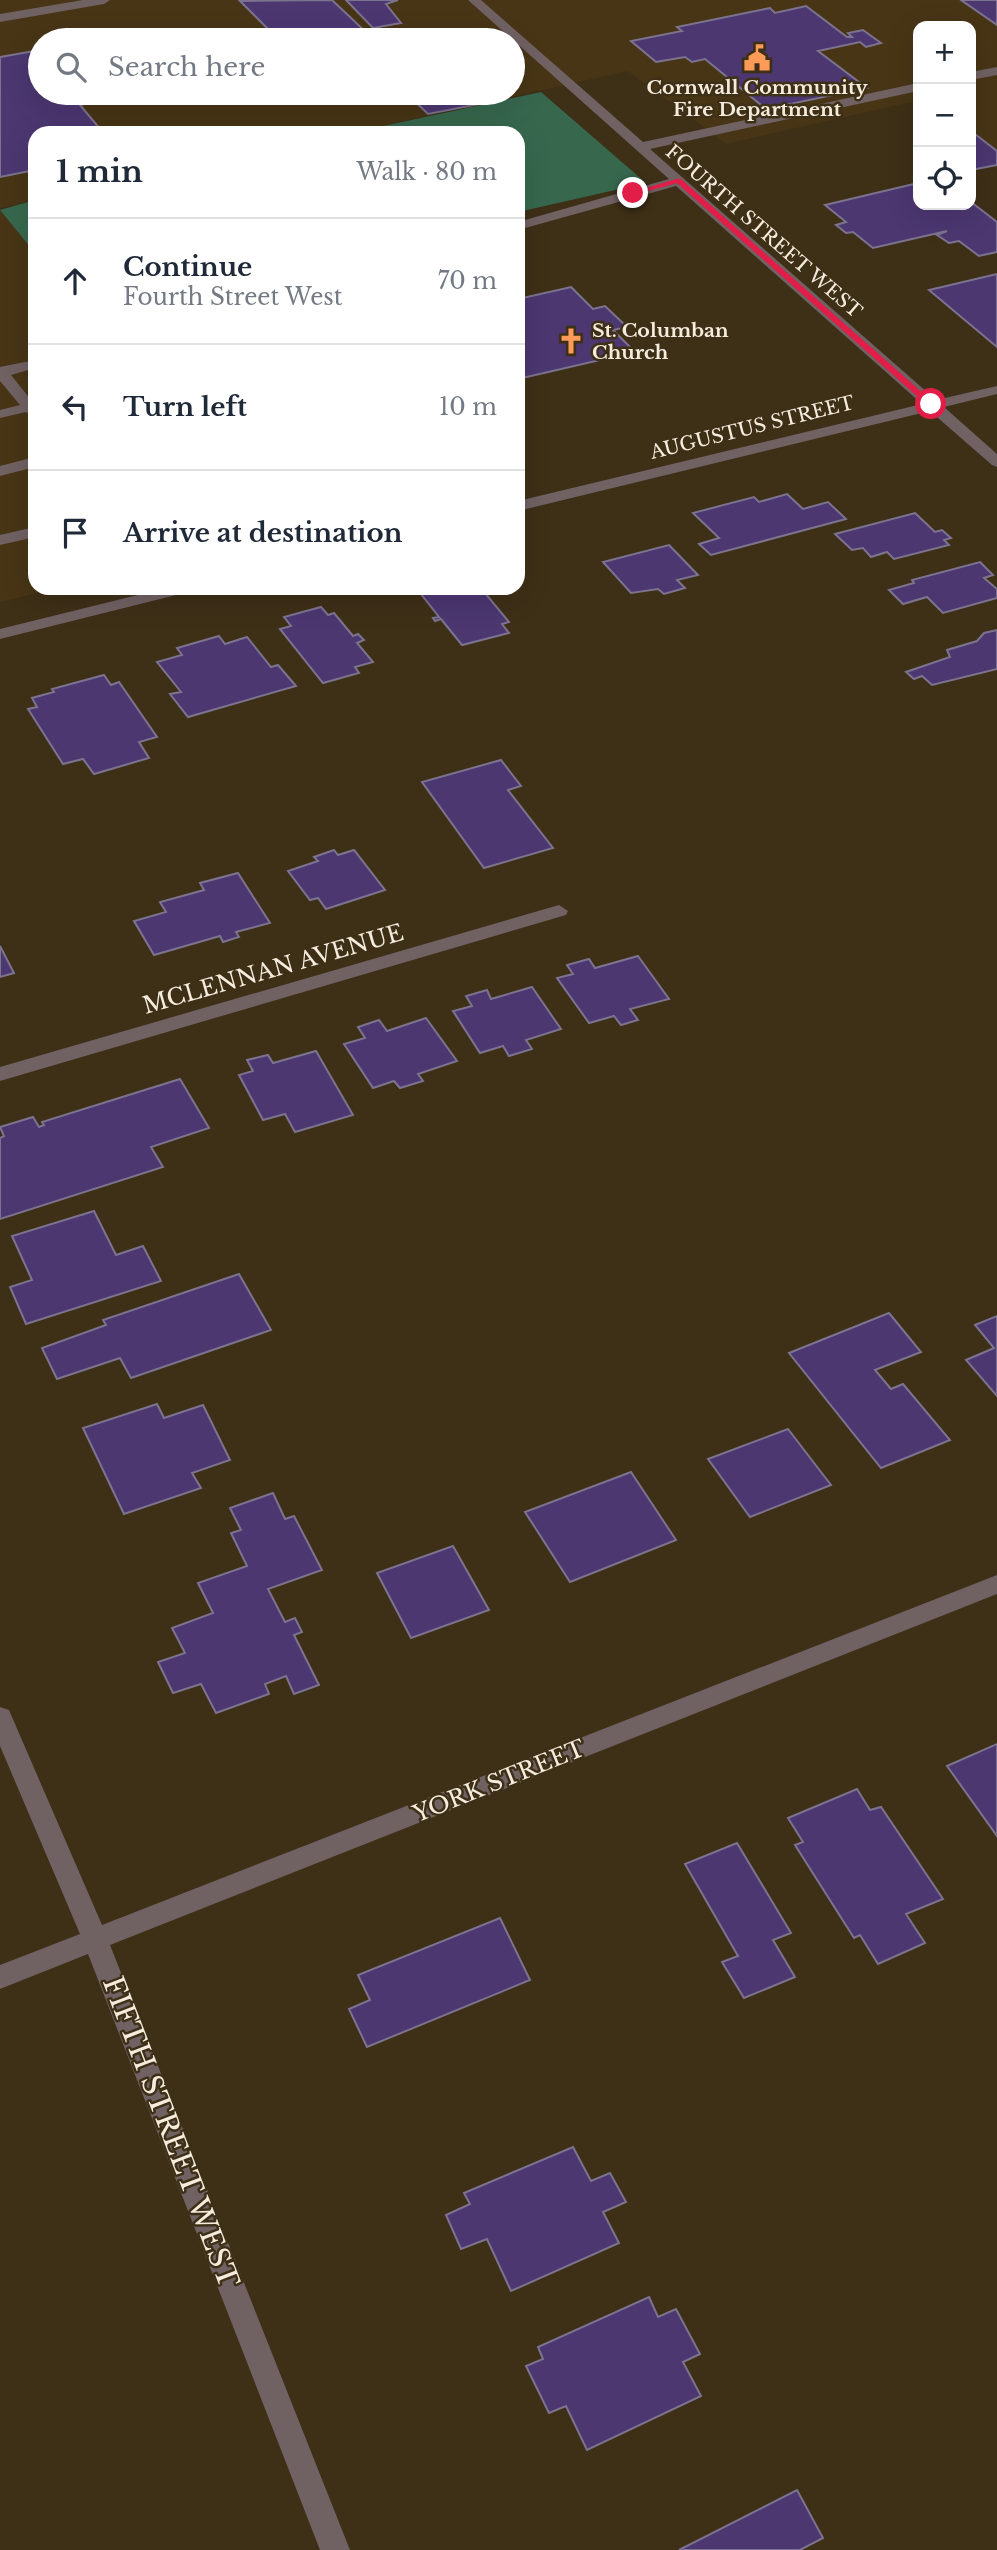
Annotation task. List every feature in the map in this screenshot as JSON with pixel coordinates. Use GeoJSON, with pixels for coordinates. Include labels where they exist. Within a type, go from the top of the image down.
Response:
{"type":"FeatureCollection","features":[{"type":"Feature","properties":{"kind":"street"},"geometry":{"type":"LineString","coordinates":[[0,18],[104,0]]}},
{"type":"Feature","properties":{"kind":"street","name":"FOURTH STREET WEST"},"geometry":{"type":"LineString","coordinates":[[474,0],[506,28]]}},
{"type":"Feature","properties":{"kind":"street","name":"FOURTH STREET WEST"},"geometry":{"type":"LineString","coordinates":[[525,45],[997,462]]}},
{"type":"Feature","properties":{"kind":"street"},"geometry":{"type":"LineString","coordinates":[[976,75],[997,71]]}},
{"type":"Feature","properties":{"kind":"street"},"geometry":{"type":"LineString","coordinates":[[640,147],[913,89]]}},
{"type":"Feature","properties":{"kind":"street"},"geometry":{"type":"LineString","coordinates":[[525,224],[678,181]]}},
{"type":"Feature","properties":{"kind":"street"},"geometry":{"type":"LineString","coordinates":[[28,366],[1,372],[28,406]]}},
{"type":"Feature","properties":{"kind":"street","name":"AUGUSTUS STREET"},"geometry":{"type":"LineString","coordinates":[[525,504],[997,390]]}},
{"type":"Feature","properties":{"kind":"street"},"geometry":{"type":"LineString","coordinates":[[0,414],[28,411]]}},
{"type":"Feature","properties":{"kind":"street"},"geometry":{"type":"LineString","coordinates":[[0,471],[28,464]]}},
{"type":"Feature","properties":{"kind":"street"},"geometry":{"type":"LineString","coordinates":[[0,540],[28,534]]}},
{"type":"Feature","properties":{"kind":"street"},"geometry":{"type":"LineString","coordinates":[[0,634],[156,595]]}},
{"type":"Feature","properties":{"kind":"street","name":"MCLENNAN AVENUE"},"geometry":{"type":"LineString","coordinates":[[0,1074],[559,911]]}},
{"type":"Feature","properties":{"kind":"street","name":"YORK STREET"},"geometry":{"type":"LineString","coordinates":[[0,1977],[997,1584]]}},
{"type":"Feature","properties":{"kind":"street","name":"FIFTH STREET WEST"},"geometry":{"type":"LineString","coordinates":[[0,1717],[95,1940],[335,2550]]}},
{"type":"Feature","properties":{"kind":"shaded area"},"geometry":{"type":"Polygon","coordinates":[[[0,0],[997,0],[997,169],[976,153],[976,21],[913,21],[913,104],[726,144],[628,71],[525,94],[525,28],[28,28],[28,105],[476,105],[382,126],[28,126],[28,202],[0,208],[0,0]]]}},
{"type":"Feature","properties":{"kind":"shaded area"},"geometry":{"type":"Polygon","coordinates":[[[0,210],[28,244],[29,595],[0,602],[0,210]]]}},
{"type":"Feature","properties":{"kind":"green space"},"geometry":{"type":"Polygon","coordinates":[[[541,92],[646,183],[525,210],[525,126],[383,126],[481,105],[525,105],[525,95],[541,92]]]}},
{"type":"Feature","properties":{"kind":"green space"},"geometry":{"type":"Polygon","coordinates":[[[28,202],[28,244],[0,210],[28,202]]]}},
{"type":"Feature","properties":{"kind":"building"},"geometry":{"type":"Polygon","coordinates":[[[332,0],[362,28],[267,28],[240,1],[332,0]]]}},
{"type":"Feature","properties":{"kind":"building"},"geometry":{"type":"Polygon","coordinates":[[[346,0],[398,0],[386,4],[401,23],[373,28],[346,0]]]}},
{"type":"Feature","properties":{"kind":"building"},"geometry":{"type":"Polygon","coordinates":[[[961,0],[997,0],[997,25],[961,0]]]}},
{"type":"Feature","properties":{"kind":"building","name":"Cornwall Community Fire Department"},"geometry":{"type":"Polygon","coordinates":[[[806,6],[847,37],[852,37],[848,33],[863,30],[881,43],[866,47],[860,42],[818,51],[867,88],[766,109],[705,59],[692,62],[685,57],[656,62],[631,41],[682,31],[677,27],[770,8],[775,13],[806,6]]]}},
{"type":"Feature","properties":{"kind":"building"},"geometry":{"type":"Polygon","coordinates":[[[28,52],[28,105],[80,105],[98,126],[28,126],[28,171],[0,177],[0,57],[28,52]]]}},
{"type":"Feature","properties":{"kind":"building"},"geometry":{"type":"Polygon","coordinates":[[[419,105],[475,105],[428,114],[419,105]]]}},
{"type":"Feature","properties":{"kind":"building"},"geometry":{"type":"Polygon","coordinates":[[[976,135],[997,151],[997,165],[976,169],[976,135]]]}},
{"type":"Feature","properties":{"kind":"building"},"geometry":{"type":"Polygon","coordinates":[[[913,184],[913,210],[976,210],[976,206],[997,222],[997,252],[979,256],[959,241],[949,243],[937,235],[947,231],[873,248],[853,232],[846,233],[836,225],[846,222],[825,205],[913,184]]]}},
{"type":"Feature","properties":{"kind":"building"},"geometry":{"type":"Polygon","coordinates":[[[997,274],[997,347],[929,290],[997,274]]]}},
{"type":"Feature","properties":{"kind":"building","name":"St. Columban Church"},"geometry":{"type":"Polygon","coordinates":[[[571,287],[593,309],[605,306],[627,327],[613,330],[635,352],[525,377],[525,297],[571,287]]]}},
{"type":"Feature","properties":{"kind":"building"},"geometry":{"type":"Polygon","coordinates":[[[787,494],[803,509],[828,502],[846,519],[711,555],[699,544],[719,538],[693,513],[754,497],[759,502],[787,494]]]}},
{"type":"Feature","properties":{"kind":"building"},"geometry":{"type":"Polygon","coordinates":[[[915,513],[935,532],[942,530],[951,538],[944,540],[949,545],[894,559],[887,552],[871,557],[863,548],[852,550],[835,534],[915,513]]]}},
{"type":"Feature","properties":{"kind":"building"},"geometry":{"type":"Polygon","coordinates":[[[669,545],[698,575],[677,580],[685,588],[664,594],[658,589],[631,593],[603,562],[669,545]]]}},
{"type":"Feature","properties":{"kind":"building"},"geometry":{"type":"Polygon","coordinates":[[[980,562],[993,575],[984,578],[997,589],[997,598],[943,613],[927,597],[903,604],[889,590],[914,583],[912,580],[980,562]]]}},
{"type":"Feature","properties":{"kind":"building"},"geometry":{"type":"Polygon","coordinates":[[[422,595],[487,595],[509,622],[502,624],[509,633],[462,645],[441,619],[435,621],[433,618],[439,617],[422,595]]]}},
{"type":"Feature","properties":{"kind":"building"},"geometry":{"type":"Polygon","coordinates":[[[321,607],[328,615],[334,613],[353,636],[358,634],[364,640],[357,643],[373,662],[355,667],[359,673],[323,683],[280,629],[291,626],[284,617],[321,607]]]}},
{"type":"Feature","properties":{"kind":"building"},"geometry":{"type":"Polygon","coordinates":[[[997,630],[997,669],[932,685],[922,676],[914,679],[906,672],[950,657],[947,650],[977,641],[984,633],[997,630]]]}},
{"type":"Feature","properties":{"kind":"building"},"geometry":{"type":"Polygon","coordinates":[[[219,636],[225,644],[247,637],[271,667],[278,665],[296,686],[188,717],[170,694],[181,692],[157,662],[182,655],[177,648],[219,636]]]}},
{"type":"Feature","properties":{"kind":"building"},"geometry":{"type":"Polygon","coordinates":[[[104,675],[111,685],[119,682],[157,737],[139,742],[149,758],[94,774],[83,759],[63,764],[28,709],[37,707],[32,698],[54,692],[52,689],[104,675]]]}},
{"type":"Feature","properties":{"kind":"building"},"geometry":{"type":"Polygon","coordinates":[[[501,760],[521,786],[508,790],[553,848],[484,868],[422,782],[501,760]]]}},
{"type":"Feature","properties":{"kind":"building"},"geometry":{"type":"Polygon","coordinates":[[[334,850],[338,855],[354,850],[385,890],[326,909],[318,898],[310,900],[288,871],[318,861],[314,857],[334,850]]]}},
{"type":"Feature","properties":{"kind":"building"},"geometry":{"type":"Polygon","coordinates":[[[238,873],[270,923],[236,932],[239,937],[223,942],[220,936],[154,955],[134,921],[166,912],[160,902],[204,890],[200,883],[238,873]]]}},
{"type":"Feature","properties":{"kind":"building"},"geometry":{"type":"Polygon","coordinates":[[[0,946],[14,973],[0,977],[0,946]]]}},
{"type":"Feature","properties":{"kind":"building"},"geometry":{"type":"Polygon","coordinates":[[[638,956],[669,999],[630,1009],[638,1020],[621,1025],[614,1016],[589,1023],[557,978],[573,974],[567,965],[589,959],[595,968],[638,956]]]}},
{"type":"Feature","properties":{"kind":"building"},"geometry":{"type":"Polygon","coordinates":[[[532,987],[561,1029],[526,1040],[532,1049],[509,1056],[503,1046],[480,1053],[453,1011],[472,1006],[466,996],[487,990],[491,999],[532,987]]]}},
{"type":"Feature","properties":{"kind":"building"},"geometry":{"type":"Polygon","coordinates":[[[426,1018],[457,1061],[418,1074],[423,1081],[400,1088],[394,1081],[373,1088],[344,1044],[365,1038],[358,1027],[379,1020],[387,1031],[426,1018]]]}},
{"type":"Feature","properties":{"kind":"building"},"geometry":{"type":"Polygon","coordinates":[[[316,1051],[353,1115],[295,1132],[285,1114],[263,1120],[239,1075],[253,1071],[247,1060],[268,1055],[273,1063],[316,1051]]]}},
{"type":"Feature","properties":{"kind":"building"},"geometry":{"type":"Polygon","coordinates":[[[180,1079],[209,1128],[151,1147],[163,1167],[0,1219],[0,1138],[4,1136],[0,1127],[33,1117],[39,1127],[44,1125],[42,1122],[180,1079]]]}},
{"type":"Feature","properties":{"kind":"building"},"geometry":{"type":"Polygon","coordinates":[[[94,1211],[116,1255],[143,1246],[161,1281],[26,1324],[10,1287],[32,1280],[12,1236],[94,1211]]]}},
{"type":"Feature","properties":{"kind":"building"},"geometry":{"type":"Polygon","coordinates":[[[239,1274],[271,1330],[131,1378],[120,1358],[57,1379],[42,1348],[106,1325],[103,1320],[239,1274]]]}},
{"type":"Feature","properties":{"kind":"building"},"geometry":{"type":"Polygon","coordinates":[[[889,1313],[921,1352],[875,1370],[891,1389],[903,1384],[950,1440],[881,1468],[789,1353],[889,1313]]]}},
{"type":"Feature","properties":{"kind":"building"},"geometry":{"type":"Polygon","coordinates":[[[997,1316],[997,1396],[966,1360],[994,1348],[975,1325],[997,1316]]]}},
{"type":"Feature","properties":{"kind":"building"},"geometry":{"type":"Polygon","coordinates":[[[157,1404],[164,1418],[203,1405],[230,1460],[192,1473],[201,1488],[124,1514],[83,1428],[157,1404]]]}},
{"type":"Feature","properties":{"kind":"building"},"geometry":{"type":"Polygon","coordinates":[[[788,1429],[831,1485],[750,1517],[708,1459],[788,1429]]]}},
{"type":"Feature","properties":{"kind":"building"},"geometry":{"type":"Polygon","coordinates":[[[631,1472],[676,1540],[570,1582],[525,1512],[631,1472]]]}},
{"type":"Feature","properties":{"kind":"building"},"geometry":{"type":"Polygon","coordinates":[[[273,1493],[285,1519],[294,1516],[322,1570],[268,1589],[285,1622],[295,1618],[302,1632],[294,1635],[319,1685],[294,1694],[286,1676],[265,1684],[269,1694],[216,1713],[201,1684],[173,1693],[158,1662],[185,1653],[172,1628],[213,1613],[198,1583],[247,1566],[231,1533],[241,1530],[230,1508],[273,1493]]]}},
{"type":"Feature","properties":{"kind":"building"},"geometry":{"type":"Polygon","coordinates":[[[453,1546],[489,1610],[411,1638],[377,1573],[453,1546]]]}},
{"type":"Feature","properties":{"kind":"building"},"geometry":{"type":"Polygon","coordinates":[[[997,1744],[997,1836],[947,1766],[997,1744]]]}},
{"type":"Feature","properties":{"kind":"building"},"geometry":{"type":"Polygon","coordinates":[[[857,1789],[870,1810],[881,1807],[943,1899],[906,1914],[925,1943],[878,1964],[860,1935],[854,1938],[795,1845],[803,1842],[788,1818],[857,1789]]]}},
{"type":"Feature","properties":{"kind":"building"},"geometry":{"type":"Polygon","coordinates":[[[737,1843],[791,1933],[773,1940],[795,1977],[744,1998],[722,1962],[738,1956],[685,1864],[737,1843]]]}},
{"type":"Feature","properties":{"kind":"building"},"geometry":{"type":"Polygon","coordinates":[[[500,1918],[530,1980],[367,2047],[349,2009],[370,2000],[358,1975],[500,1918]]]}},
{"type":"Feature","properties":{"kind":"building"},"geometry":{"type":"Polygon","coordinates":[[[573,2147],[591,2181],[610,2173],[626,2202],[603,2212],[619,2243],[511,2291],[487,2239],[461,2249],[446,2215],[470,2204],[464,2193],[573,2147]]]}},
{"type":"Feature","properties":{"kind":"building"},"geometry":{"type":"Polygon","coordinates":[[[649,2297],[658,2317],[676,2309],[700,2354],[683,2362],[701,2396],[587,2450],[566,2406],[549,2413],[526,2366],[543,2359],[538,2347],[649,2297]]]}},
{"type":"Feature","properties":{"kind":"building"},"geometry":{"type":"Polygon","coordinates":[[[797,2490],[823,2538],[800,2550],[679,2550],[797,2490]]]}},
{"type":"Feature","properties":{"kind":"place","name":"Cornwall Community Fire Department"},"geometry":{"type":"Point","coordinates":[757,58]}},
{"type":"Feature","properties":{"kind":"place","name":"St. Columban Church"},"geometry":{"type":"Point","coordinates":[571,341]}},
{"type":"Feature","properties":{"kind":"route"},"geometry":{"type":"LineString","coordinates":[[633,193],[678,181],[931,404]]}}]}
